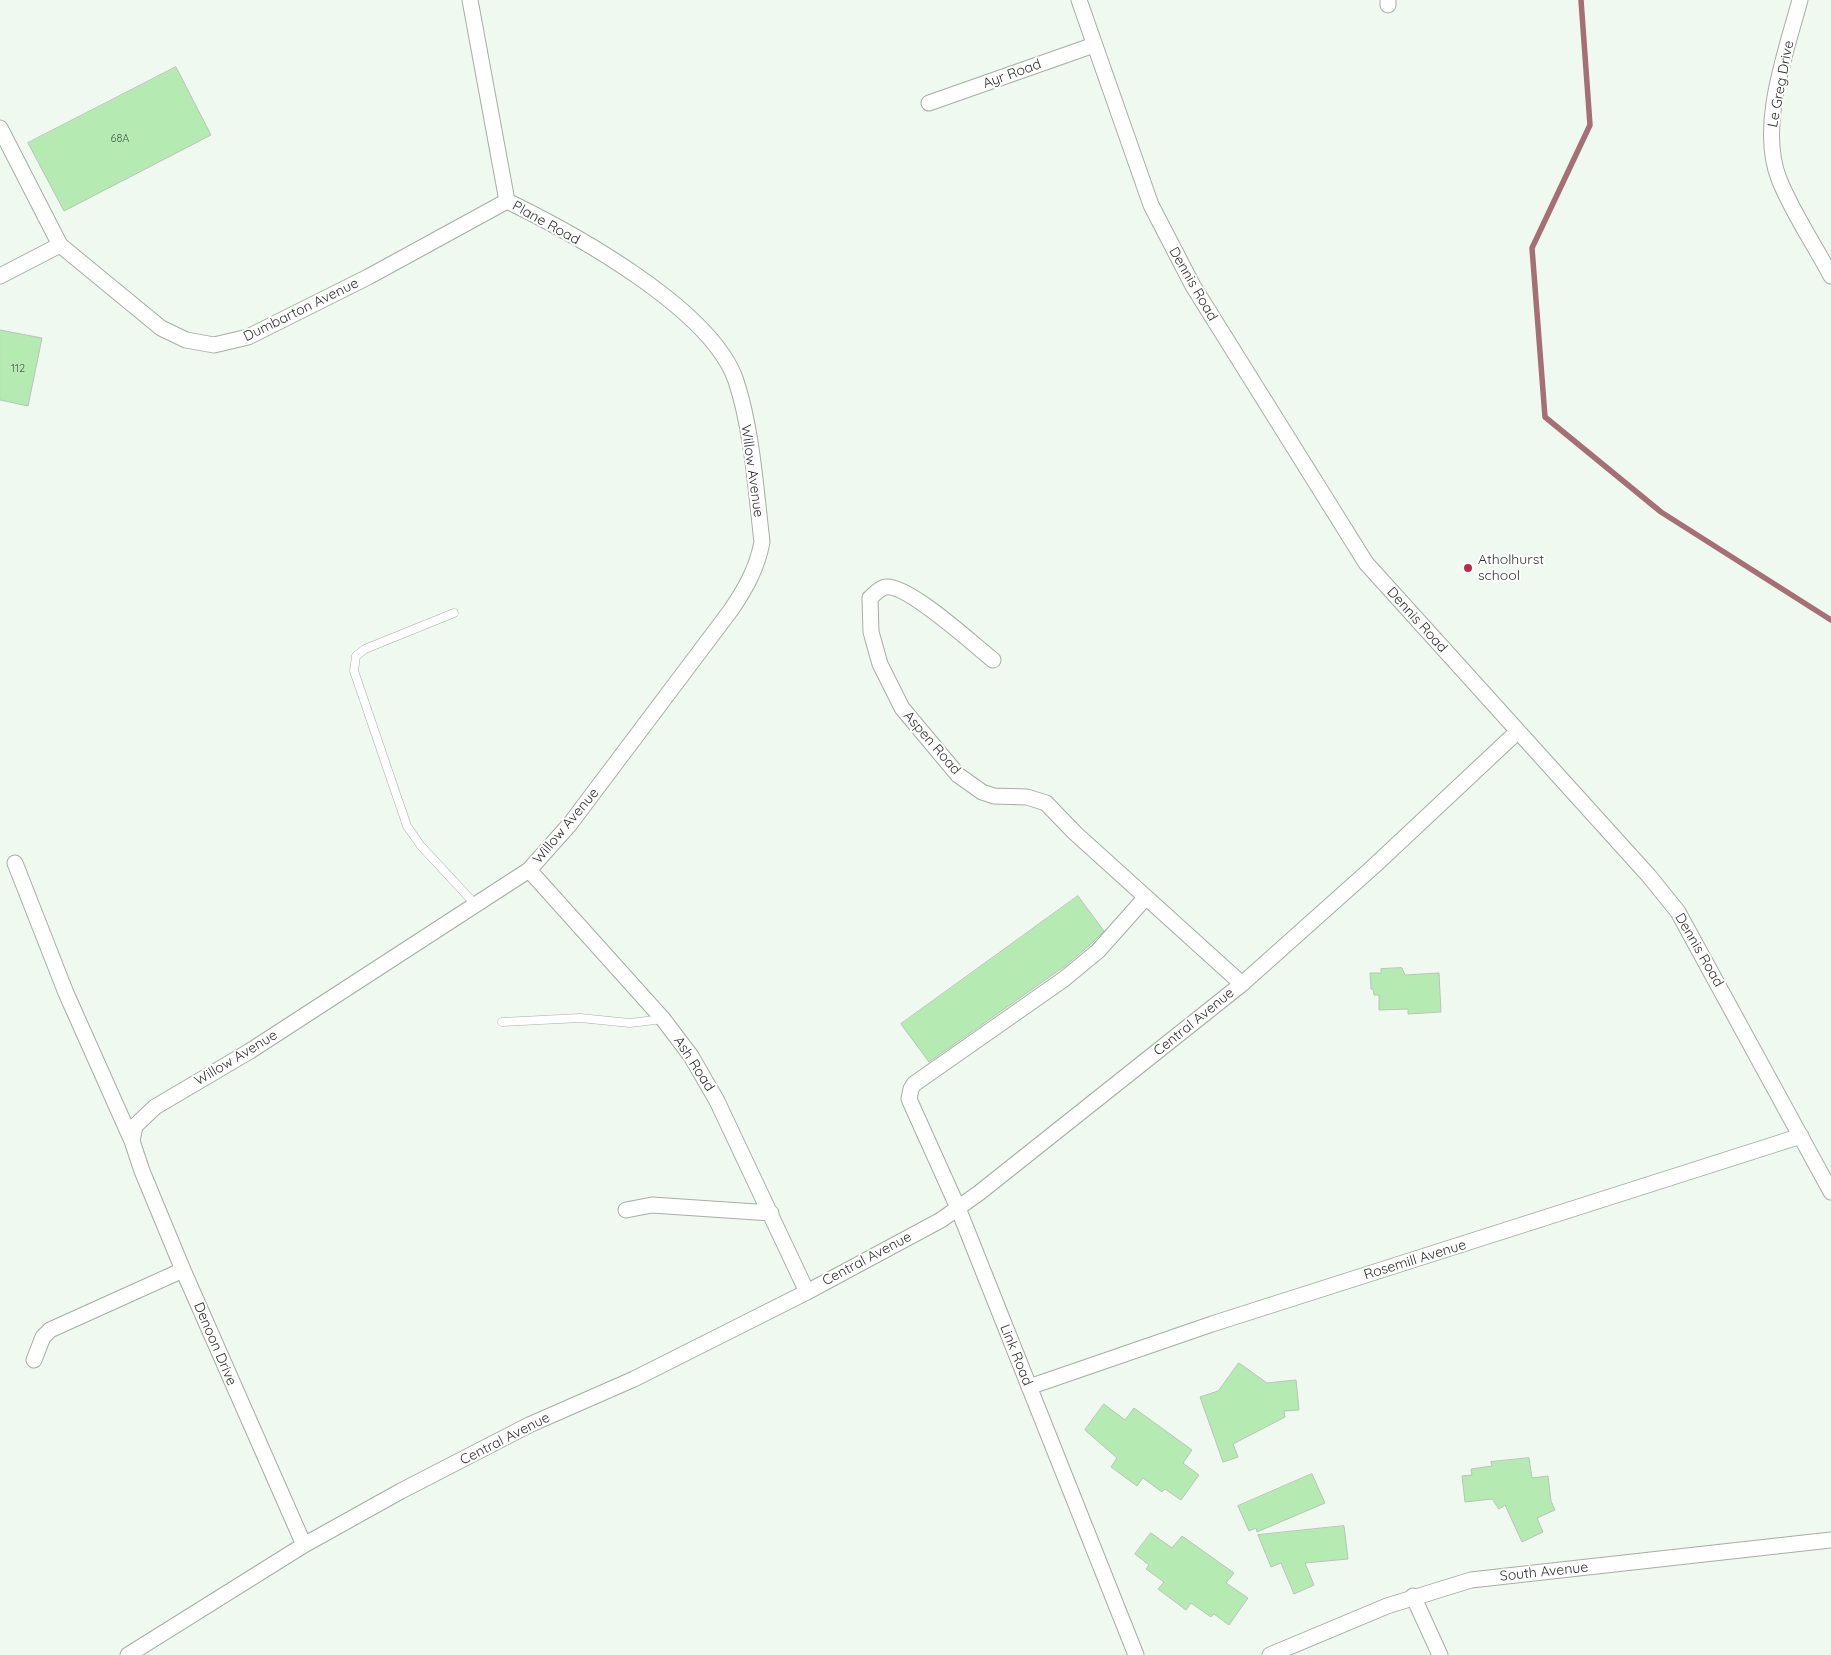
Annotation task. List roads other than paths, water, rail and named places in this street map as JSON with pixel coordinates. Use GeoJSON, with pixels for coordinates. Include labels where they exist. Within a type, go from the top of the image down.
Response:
{"type":"FeatureCollection","features":[{"type":"Feature","properties":{"kind":"street","name":"Plane Road"},"geometry":{"type":"LineString","coordinates":[[470,0],[507,201],[548,222],[674,303],[713,341],[736,380]]}},
{"type":"Feature","properties":{"kind":"street","name":"Dennis Road"},"geometry":{"type":"LineString","coordinates":[[1079,0],[1151,205],[1192,286],[1366,562],[1648,876],[1678,912],[1831,1192]]}},
{"type":"Feature","properties":{"kind":"street","name":"Le Greg Drive"},"geometry":{"type":"LineString","coordinates":[[1800,0],[1778,87],[1771,133],[1772,152],[1778,178],[1831,276]]}},
{"type":"Feature","properties":{"kind":"street","name":"Ayr Road"},"geometry":{"type":"LineString","coordinates":[[929,103],[1094,45]]}},
{"type":"Feature","properties":{"kind":"street","name":"Dumbarton Avenue"},"geometry":{"type":"LineString","coordinates":[[0,128],[60,245],[161,328],[186,340],[214,345],[248,337],[368,277],[507,201]]}},
{"type":"Feature","properties":{"kind":"street"},"geometry":{"type":"LineString","coordinates":[[0,276],[60,245]]}},
{"type":"Feature","properties":{"kind":"street","name":"Willow Avenue"},"geometry":{"type":"LineString","coordinates":[[132,1141],[135,1126],[155,1106],[250,1052],[529,870],[570,824],[731,610],[751,579],[762,542],[743,408],[736,380]]}},
{"type":"Feature","properties":{"kind":"street","name":"Aspen Road"},"geometry":{"type":"LineString","coordinates":[[993,660],[918,599],[896,588],[886,587],[877,591],[870,598],[871,632],[884,673],[902,708],[958,775],[982,792],[994,796],[1027,797],[1046,803],[1146,898],[1242,984]]}},
{"type":"Feature","properties":{"kind":"street","name":"Central Avenue"},"geometry":{"type":"LineString","coordinates":[[128,1655],[304,1545],[401,1490],[529,1425],[634,1379],[807,1292],[941,1220],[1242,984],[1373,868],[1517,732]]}},
{"type":"Feature","properties":{"kind":"street","name":"Denoon Drive"},"geometry":{"type":"LineString","coordinates":[[15,863],[66,993],[132,1141],[142,1171],[183,1270],[304,1545]]}},
{"type":"Feature","properties":{"kind":"street","name":"Ash Road"},"geometry":{"type":"LineString","coordinates":[[529,870],[664,1019],[691,1056],[717,1101],[807,1292]]}},
{"type":"Feature","properties":{"kind":"street","name":"Link Road"},"geometry":{"type":"LineString","coordinates":[[1136,1655],[958,1208],[909,1099],[909,1093],[914,1084],[1098,951],[1146,898]]}},
{"type":"Feature","properties":{"kind":"street","name":"Rosemill Avenue"},"geometry":{"type":"LineString","coordinates":[[1029,1387],[1248,1312],[1801,1136]]}},
{"type":"Feature","properties":{"kind":"street"},"geometry":{"type":"LineString","coordinates":[[626,1210],[652,1205],[771,1213]]}},
{"type":"Feature","properties":{"kind":"street"},"geometry":{"type":"LineString","coordinates":[[34,1360],[43,1337],[50,1330],[183,1270]]}},
{"type":"Feature","properties":{"kind":"street","name":"South Avenue"},"geometry":{"type":"LineString","coordinates":[[1270,1655],[1363,1614],[1449,1585],[1487,1578],[1831,1540]]}},
{"type":"Feature","properties":{"kind":"street"},"geometry":{"type":"LineString","coordinates":[[1414,1596],[1439,1655]]}},
{"type":"Feature","properties":{"kind":"lane"},"geometry":{"type":"LineString","coordinates":[[454,613],[365,649],[356,656],[354,671],[399,809],[407,826],[421,846],[475,904]]}},
{"type":"Feature","properties":{"kind":"lane"},"geometry":{"type":"LineString","coordinates":[[502,1022],[580,1018],[630,1023],[664,1019]]}},
{"type":"Feature","properties":{"kind":"waterway"},"geometry":{"type":"LineString","coordinates":[[1581,0],[1590,125],[1532,248],[1545,417],[1661,512],[1831,620]]}},
{"type":"Feature","properties":{"kind":"place","name":"Atholhurst school"},"geometry":{"type":"Point","coordinates":[1468,568]}}]}
